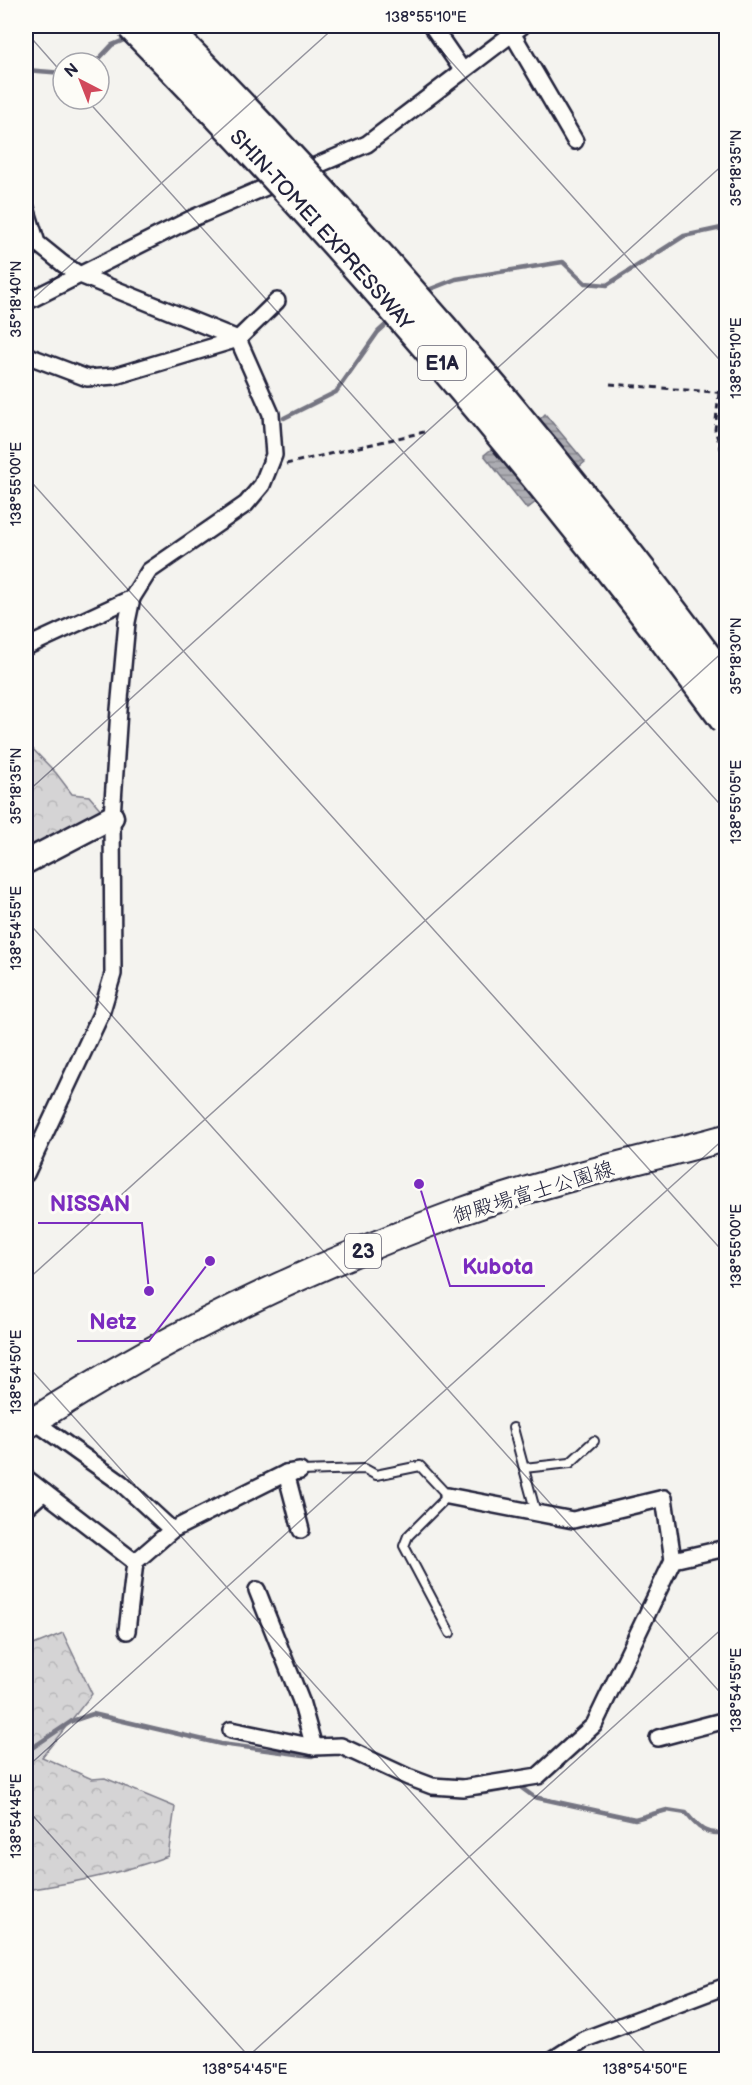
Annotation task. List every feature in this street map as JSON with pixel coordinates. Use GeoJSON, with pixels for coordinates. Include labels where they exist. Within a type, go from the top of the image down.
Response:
{"type":"FeatureCollection","features":[{"type":"Feature","properties":{"kind":"highway","name":"SHIN-TOMEI EXPRESSWAY"},"geometry":{"type":"LineString","coordinates":[[131,26],[220,116],[435,355],[566,514],[726,722]]}},
{"type":"Feature","properties":{"kind":"highway","name":"SHIN-TOMEI EXPRESSWAY"},"geometry":{"type":"LineString","coordinates":[[164,26],[238,101],[451,335],[586,500],[726,682]]}},
{"type":"Feature","properties":{"kind":"main road","name":"御殿場富士公園線"},"geometry":{"type":"LineString","coordinates":[[30,1423],[118,1370],[194,1329],[270,1291],[350,1256],[461,1212],[580,1175],[726,1138]]}},
{"type":"Feature","properties":{"kind":"street"},"geometry":{"type":"LineString","coordinates":[[432,26],[463,71]]}},
{"type":"Feature","properties":{"kind":"street"},"geometry":{"type":"LineString","coordinates":[[26,302],[193,218],[367,144],[517,29],[574,141]]}},
{"type":"Feature","properties":{"kind":"street"},"geometry":{"type":"LineString","coordinates":[[26,208],[37,243],[80,275],[238,339],[271,414],[274,455],[262,485],[246,504],[149,571],[132,598],[127,622],[112,817],[112,974],[101,1014],[26,1174]]}},
{"type":"Feature","properties":{"kind":"street"},"geometry":{"type":"LineString","coordinates":[[26,356],[87,378],[115,376],[238,339],[277,300]]}},
{"type":"Feature","properties":{"kind":"street"},"geometry":{"type":"LineString","coordinates":[[26,647],[132,598]]}},
{"type":"Feature","properties":{"kind":"street"},"geometry":{"type":"LineString","coordinates":[[26,862],[112,817]]}},
{"type":"Feature","properties":{"kind":"street"},"geometry":{"type":"LineString","coordinates":[[30,1423],[121,1483],[172,1530]]}},
{"type":"Feature","properties":{"kind":"street"},"geometry":{"type":"LineString","coordinates":[[128,1631],[135,1562],[172,1530],[293,1472],[301,1530]]}},
{"type":"Feature","properties":{"kind":"street"},"geometry":{"type":"LineString","coordinates":[[26,1478],[135,1562]]}},
{"type":"Feature","properties":{"kind":"street"},"geometry":{"type":"LineString","coordinates":[[26,1508],[44,1492]]}},
{"type":"Feature","properties":{"kind":"street"},"geometry":{"type":"LineString","coordinates":[[231,1730],[315,1747],[341,1746],[432,1786],[463,1788],[538,1776],[594,1725],[673,1560],[664,1498],[573,1520],[448,1496]]}},
{"type":"Feature","properties":{"kind":"street"},"geometry":{"type":"LineString","coordinates":[[673,1560],[726,1548]]}},
{"type":"Feature","properties":{"kind":"street"},"geometry":{"type":"LineString","coordinates":[[257,1590],[301,1701],[315,1747]]}},
{"type":"Feature","properties":{"kind":"street"},"geometry":{"type":"LineString","coordinates":[[658,1738],[726,1720]]}},
{"type":"Feature","properties":{"kind":"street"},"geometry":{"type":"LineString","coordinates":[[552,2060],[583,2040],[726,1986]]}},
{"type":"Feature","properties":{"kind":"lane"},"geometry":{"type":"LineString","coordinates":[[513,1428],[536,1513]]}},
{"type":"Feature","properties":{"kind":"lane"},"geometry":{"type":"LineString","coordinates":[[524,1468],[570,1463],[594,1442]]}},
{"type":"Feature","properties":{"kind":"lane"},"geometry":{"type":"LineString","coordinates":[[293,1472],[365,1469],[376,1475],[420,1466],[448,1496],[408,1536],[404,1546],[450,1633]]}},
{"type":"Feature","properties":{"kind":"path"},"geometry":{"type":"LineString","coordinates":[[610,384],[726,393]]}},
{"type":"Feature","properties":{"kind":"path"},"geometry":{"type":"LineString","coordinates":[[719,393],[715,430],[726,464]]}},
{"type":"Feature","properties":{"kind":"path"},"geometry":{"type":"LineString","coordinates":[[268,467],[424,432]]}},
{"type":"Feature","properties":{"kind":"green space"},"geometry":{"type":"Polygon","coordinates":[[[26,742],[56,773],[72,794],[89,796],[103,812],[26,852],[26,742]]]}},
{"type":"Feature","properties":{"kind":"green space"},"geometry":{"type":"Polygon","coordinates":[[[63,1633],[92,1694],[42,1757],[92,1779],[105,1778],[175,1807],[168,1856],[98,1877],[26,1890],[26,1648],[63,1633]]]}},
{"type":"Feature","properties":{"kind":"shaded area"},"geometry":{"type":"Polygon","coordinates":[[[545,414],[585,462],[527,509],[484,455],[529,419],[534,425],[545,414]]]}},
{"type":"Feature","properties":{"kind":"waterway"},"geometry":{"type":"LineString","coordinates":[[106,51],[112,45],[129,38]]}},
{"type":"Feature","properties":{"kind":"waterway"},"geometry":{"type":"LineString","coordinates":[[26,70],[51,72]]}},
{"type":"Feature","properties":{"kind":"waterway"},"geometry":{"type":"LineString","coordinates":[[423,292],[456,279],[563,262],[585,283],[607,285],[684,236],[726,227]]}},
{"type":"Feature","properties":{"kind":"waterway"},"geometry":{"type":"LineString","coordinates":[[284,418],[336,392],[378,332],[390,321]]}},
{"type":"Feature","properties":{"kind":"waterway"},"geometry":{"type":"LineString","coordinates":[[26,1752],[72,1721],[93,1714],[221,1744],[312,1756],[319,1753]]}},
{"type":"Feature","properties":{"kind":"waterway"},"geometry":{"type":"LineString","coordinates":[[443,1794],[481,1794],[519,1786],[534,1797],[635,1819],[667,1810],[686,1813],[703,1830],[713,1833],[726,1832]]}},
{"type":"Feature","properties":{"kind":"place","name":"Kubota"},"geometry":{"type":"Point","coordinates":[419,1184]}},
{"type":"Feature","properties":{"kind":"place","name":"Netz"},"geometry":{"type":"Point","coordinates":[210,1261]}},
{"type":"Feature","properties":{"kind":"place","name":"NISSAN"},"geometry":{"type":"Point","coordinates":[149,1291]}}]}
